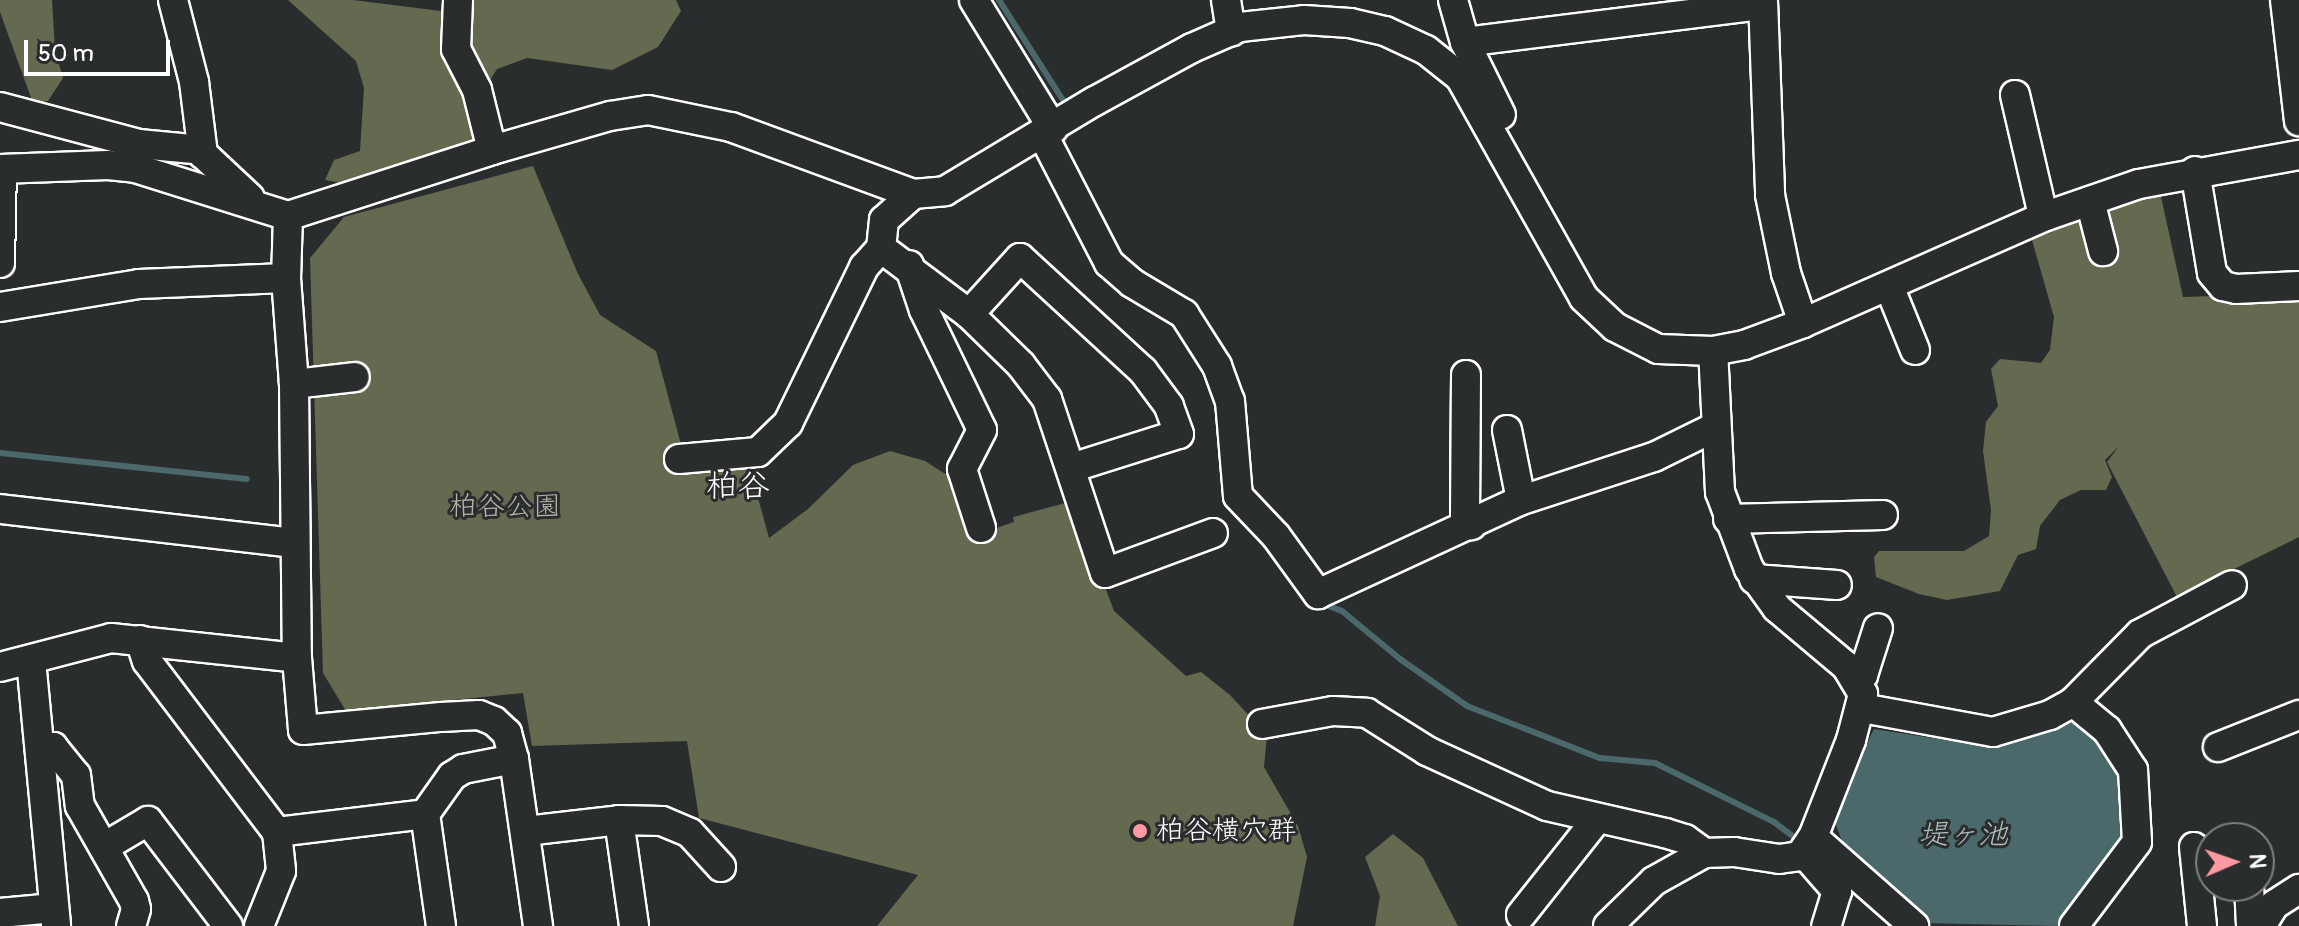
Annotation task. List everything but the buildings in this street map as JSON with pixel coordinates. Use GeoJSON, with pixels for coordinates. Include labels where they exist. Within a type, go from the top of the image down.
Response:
{"type":"FeatureCollection","features":[{"type":"Feature","properties":{"kind":"street"},"geometry":{"type":"LineString","coordinates":[[173,0],[192,69],[202,150],[206,158],[257,204]]}},
{"type":"Feature","properties":{"kind":"street"},"geometry":{"type":"LineString","coordinates":[[458,0],[456,49],[477,90],[492,150]]}},
{"type":"Feature","properties":{"kind":"street"},"geometry":{"type":"LineString","coordinates":[[974,0],[1048,132],[1109,263],[1132,283],[1184,314],[1217,366],[1230,401],[1238,496],[1276,536],[1318,594],[1521,500],[1654,457],[1715,427]]}},
{"type":"Feature","properties":{"kind":"street"},"geometry":{"type":"LineString","coordinates":[[1226,0],[1231,32]]}},
{"type":"Feature","properties":{"kind":"street"},"geometry":{"type":"LineString","coordinates":[[1453,0],[1465,42],[1515,144],[1517,177]]}},
{"type":"Feature","properties":{"kind":"street"},"geometry":{"type":"LineString","coordinates":[[2285,0],[2299,121]]}},
{"type":"Feature","properties":{"kind":"street"},"geometry":{"type":"LineString","coordinates":[[1465,42],[1763,2],[1770,195],[1786,273],[1803,323]]}},
{"type":"Feature","properties":{"kind":"street"},"geometry":{"type":"LineString","coordinates":[[0,263],[4,224],[1,169],[108,165],[135,168],[288,216],[492,150],[610,116],[648,110],[731,127],[913,194],[945,191],[1048,132],[1095,101],[1192,48],[1240,27],[1304,20],[1350,23],[1385,31],[1426,50],[1460,77],[1584,298],[1615,327],[1658,349],[1713,351],[1744,345],[1803,323],[2046,216],[2139,184],[2195,171],[2299,155]]}},
{"type":"Feature","properties":{"kind":"street"},"geometry":{"type":"LineString","coordinates":[[2015,95],[2041,207],[2046,216]]}},
{"type":"Feature","properties":{"kind":"street"},"geometry":{"type":"LineString","coordinates":[[0,107],[139,144],[202,150]]}},
{"type":"Feature","properties":{"kind":"street"},"geometry":{"type":"LineString","coordinates":[[2195,171],[2212,273],[2223,286],[2236,289],[2299,286]]}},
{"type":"Feature","properties":{"kind":"street"},"geometry":{"type":"LineString","coordinates":[[679,459],[758,452],[788,423],[864,267],[881,248],[884,220],[913,194]]}},
{"type":"Feature","properties":{"kind":"street"},"geometry":{"type":"LineString","coordinates":[[2090,201],[2103,251]]}},
{"type":"Feature","properties":{"kind":"street"},"geometry":{"type":"LineString","coordinates":[[288,216],[286,278],[294,384],[293,543],[303,730],[479,715],[494,721],[507,733],[514,759],[538,926]]}},
{"type":"Feature","properties":{"kind":"street"},"geometry":{"type":"LineString","coordinates":[[881,248],[909,265],[969,314],[1021,365],[1047,399],[1105,573],[1213,533]]}},
{"type":"Feature","properties":{"kind":"street"},"geometry":{"type":"LineString","coordinates":[[969,314],[1020,258],[1143,371],[1169,406],[1179,434],[1071,468]]}},
{"type":"Feature","properties":{"kind":"street"},"geometry":{"type":"LineString","coordinates":[[909,265],[924,310],[982,430],[962,469],[981,528]]}},
{"type":"Feature","properties":{"kind":"street"},"geometry":{"type":"LineString","coordinates":[[0,307],[139,284],[286,278]]}},
{"type":"Feature","properties":{"kind":"street"},"geometry":{"type":"LineString","coordinates":[[1889,286],[1915,350]]}},
{"type":"Feature","properties":{"kind":"street"},"geometry":{"type":"LineString","coordinates":[[1608,926],[1654,881],[1704,853],[1734,852],[1779,859],[1800,856],[1808,844],[1862,708],[1863,694],[1856,680],[1823,644],[1777,608],[1754,579],[1728,519],[1720,492],[1713,351]]}},
{"type":"Feature","properties":{"kind":"street"},"geometry":{"type":"LineString","coordinates":[[1466,375],[1465,514],[1471,525]]}},
{"type":"Feature","properties":{"kind":"street"},"geometry":{"type":"LineString","coordinates":[[294,384],[355,377]]}},
{"type":"Feature","properties":{"kind":"street"},"geometry":{"type":"LineString","coordinates":[[1507,430],[1521,500]]}},
{"type":"Feature","properties":{"kind":"street"},"geometry":{"type":"LineString","coordinates":[[0,509],[293,543]]}},
{"type":"Feature","properties":{"kind":"street"},"geometry":{"type":"LineString","coordinates":[[1728,519],[1883,515]]}},
{"type":"Feature","properties":{"kind":"street"},"geometry":{"type":"LineString","coordinates":[[1754,579],[1837,585]]}},
{"type":"Feature","properties":{"kind":"street"},"geometry":{"type":"LineString","coordinates":[[1862,708],[1993,732],[2050,715],[2073,702],[2140,634],[2232,585]]}},
{"type":"Feature","properties":{"kind":"street"},"geometry":{"type":"LineString","coordinates":[[1856,680],[1863,675],[1878,628]]}},
{"type":"Feature","properties":{"kind":"street"},"geometry":{"type":"LineString","coordinates":[[0,667],[102,640],[140,640],[297,658]]}},
{"type":"Feature","properties":{"kind":"street"},"geometry":{"type":"LineString","coordinates":[[140,640],[147,661],[277,832],[281,871],[259,926]]}},
{"type":"Feature","properties":{"kind":"street"},"geometry":{"type":"LineString","coordinates":[[0,913],[55,917],[31,660]]}},
{"type":"Feature","properties":{"kind":"street"},"geometry":{"type":"LineString","coordinates":[[2073,702],[2107,730],[2133,770],[2138,826],[2137,842],[2131,854],[2074,926]]}},
{"type":"Feature","properties":{"kind":"street"},"geometry":{"type":"LineString","coordinates":[[1262,724],[1333,711],[1367,713],[1427,751],[1516,794],[1597,819],[1685,839],[1704,853]]}},
{"type":"Feature","properties":{"kind":"street"},"geometry":{"type":"LineString","coordinates":[[2218,747],[2299,715]]}},
{"type":"Feature","properties":{"kind":"street"},"geometry":{"type":"LineString","coordinates":[[40,754],[53,747],[76,775],[80,806],[134,901],[131,926]]}},
{"type":"Feature","properties":{"kind":"street"},"geometry":{"type":"LineString","coordinates":[[441,926],[425,814],[452,776],[463,769],[514,759]]}},
{"type":"Feature","properties":{"kind":"street"},"geometry":{"type":"LineString","coordinates":[[277,832],[425,814]]}},
{"type":"Feature","properties":{"kind":"street"},"geometry":{"type":"LineString","coordinates":[[1521,915],[1597,819]]}},
{"type":"Feature","properties":{"kind":"street"},"geometry":{"type":"LineString","coordinates":[[526,831],[619,820],[662,821],[690,833],[721,867]]}},
{"type":"Feature","properties":{"kind":"street"},"geometry":{"type":"LineString","coordinates":[[619,820],[634,926]]}},
{"type":"Feature","properties":{"kind":"street"},"geometry":{"type":"LineString","coordinates":[[104,847],[148,821],[228,926]]}},
{"type":"Feature","properties":{"kind":"street"},"geometry":{"type":"LineString","coordinates":[[1808,844],[1837,891],[1826,926]]}},
{"type":"Feature","properties":{"kind":"street"},"geometry":{"type":"LineString","coordinates":[[1808,844],[1914,926]]}},
{"type":"Feature","properties":{"kind":"street"},"geometry":{"type":"LineString","coordinates":[[2194,847],[2202,926]]}},
{"type":"Feature","properties":{"kind":"street"},"geometry":{"type":"LineString","coordinates":[[2261,926],[2274,905],[2299,889]]}},
{"type":"Feature","properties":{"kind":"street"},"geometry":{"type":"LineString","coordinates":[[2250,902],[2251,926]]}},
{"type":"Feature","properties":{"kind":"green space"},"geometry":{"type":"Polygon","coordinates":[[[0,0],[52,0],[55,49],[63,78],[48,101],[33,103],[0,12],[0,0]]]}},
{"type":"Feature","properties":{"kind":"green space"},"geometry":{"type":"Polygon","coordinates":[[[288,0],[353,0],[457,13],[467,0],[676,0],[681,11],[658,47],[612,70],[527,58],[497,69],[479,98],[490,141],[353,185],[325,180],[334,160],[360,151],[364,88],[356,61],[288,0]]]}},
{"type":"Feature","properties":{"kind":"green space","name":"柏谷公園"},"geometry":{"type":"Polygon","coordinates":[[[533,166],[578,274],[600,315],[656,351],[684,456],[750,468],[769,538],[808,509],[853,465],[890,451],[925,461],[950,477],[976,535],[1014,522],[1013,517],[1073,501],[1114,611],[1186,676],[1201,672],[1230,695],[1267,735],[1264,767],[1298,826],[1307,857],[1293,926],[877,926],[918,875],[699,818],[687,741],[532,746],[523,693],[346,711],[323,673],[310,258],[344,217],[533,166]]]}},
{"type":"Feature","properties":{"kind":"green space"},"geometry":{"type":"Polygon","coordinates":[[[2158,183],[2183,297],[2299,293],[2299,537],[2177,597],[2107,462],[2119,446],[2105,460],[2112,477],[2106,490],[2081,490],[2060,500],[2040,526],[2036,549],[2018,555],[2000,591],[1947,600],[1919,594],[1876,577],[1874,557],[1879,551],[1964,551],[1989,536],[1991,510],[1983,451],[1986,422],[1998,406],[1991,369],[2000,359],[2041,363],[2050,350],[2054,317],[2030,233],[2158,183]]]}},
{"type":"Feature","properties":{"kind":"green space"},"geometry":{"type":"Polygon","coordinates":[[[1393,834],[1423,858],[1458,926],[1375,926],[1380,896],[1365,857],[1393,834]]]}},
{"type":"Feature","properties":{"kind":"water","name":"堤ヶ池"},"geometry":{"type":"Polygon","coordinates":[[[2078,721],[2125,774],[2127,844],[2060,926],[1921,923],[1844,846],[1832,815],[1874,729],[1991,747],[2078,721]]]}},
{"type":"Feature","properties":{"kind":"waterway"},"geometry":{"type":"LineString","coordinates":[[999,0],[1063,100]]}},
{"type":"Feature","properties":{"kind":"waterway"},"geometry":{"type":"LineString","coordinates":[[0,453],[247,479]]}},
{"type":"Feature","properties":{"kind":"waterway"},"geometry":{"type":"LineString","coordinates":[[1321,603],[1342,611],[1400,659],[1467,706],[1600,758],[1655,763],[1774,822],[1795,838]]}},
{"type":"Feature","properties":{"kind":"place","name":"柏谷横穴群"},"geometry":{"type":"Point","coordinates":[1140,831]}},
{"type":"Feature","properties":{"kind":"district","name":"柏谷"},"geometry":{"type":"Point","coordinates":[738,486]}}]}
